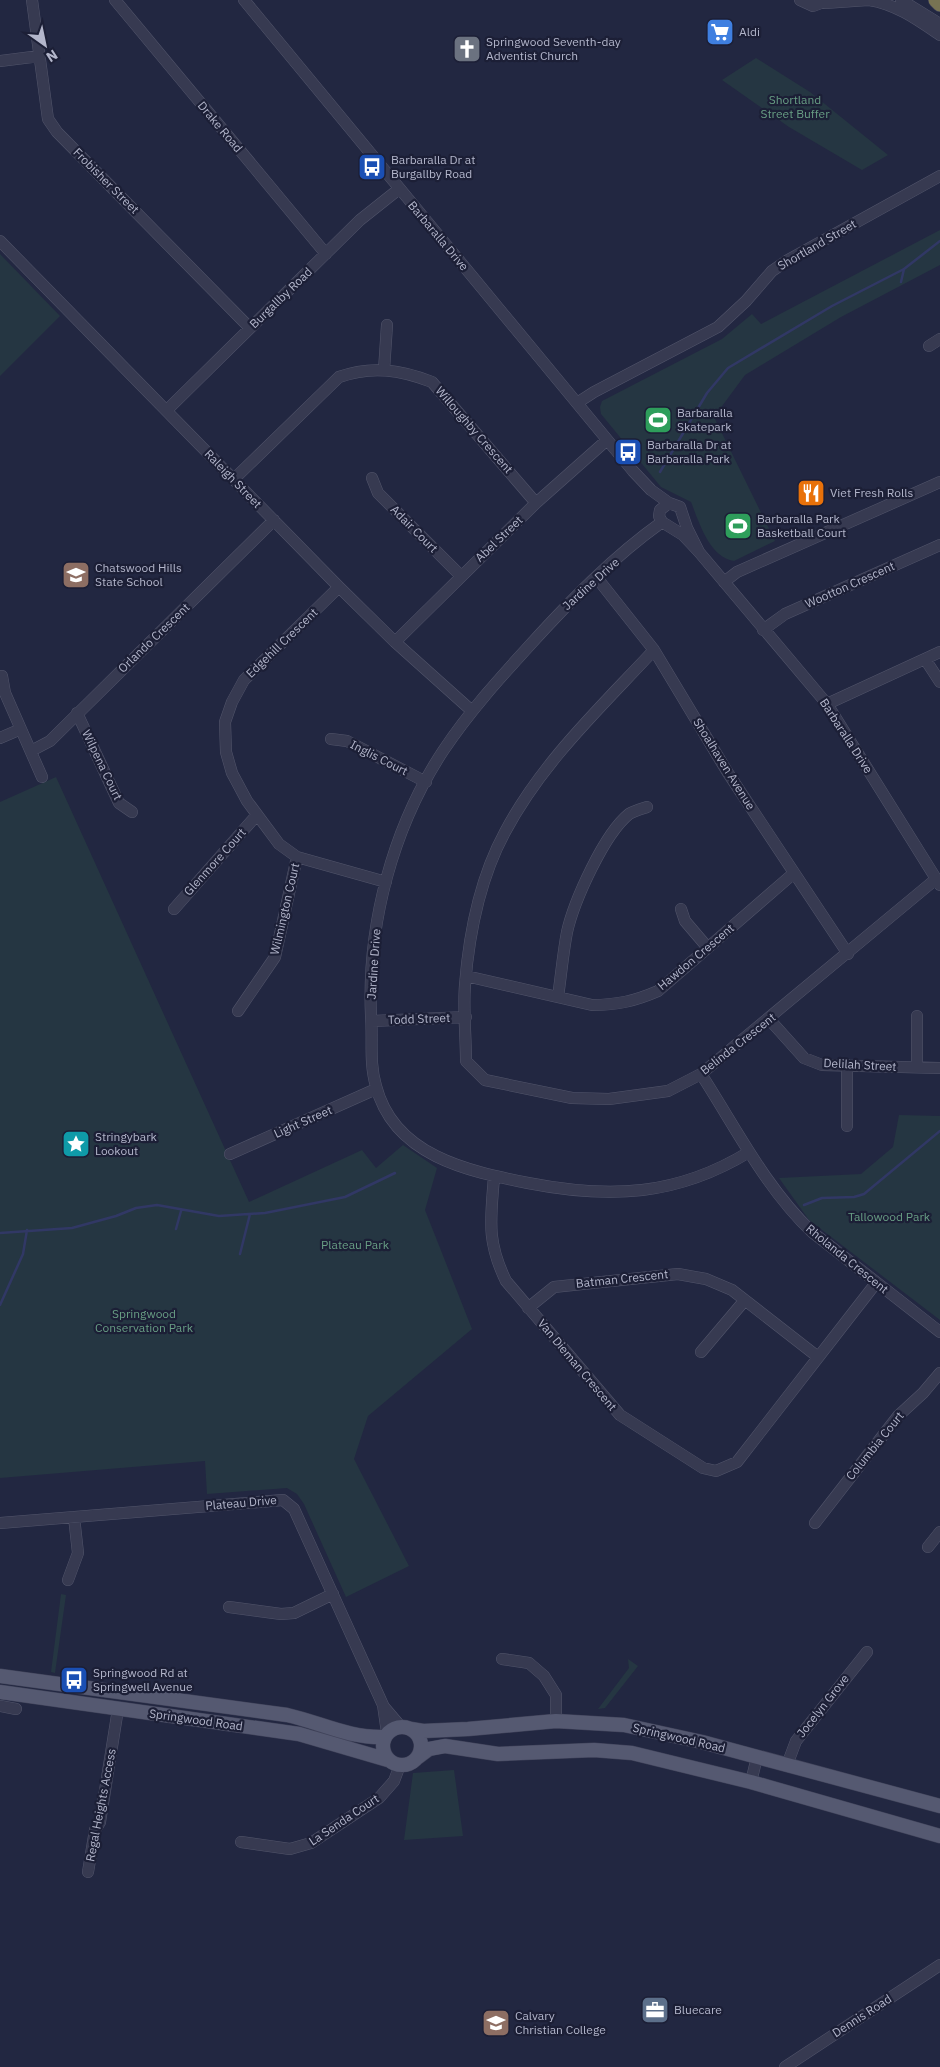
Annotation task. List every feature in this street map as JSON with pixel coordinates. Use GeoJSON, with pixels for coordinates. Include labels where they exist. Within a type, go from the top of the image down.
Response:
{"type":"FeatureCollection","features":[{"type":"Feature","properties":{"kind":"highway"},"geometry":{"type":"LineString","coordinates":[[936,0],[940,4]]}},
{"type":"Feature","properties":{"kind":"main road","name":"Springwood Road"},"geometry":{"type":"LineString","coordinates":[[0,1676],[288,1715],[352,1736],[386,1735]]}},
{"type":"Feature","properties":{"kind":"main road","name":"Springwood Road"},"geometry":{"type":"LineString","coordinates":[[0,1692],[310,1736],[353,1751],[394,1762]]}},
{"type":"Feature","properties":{"kind":"main road","name":"Springwood Road"},"geometry":{"type":"LineString","coordinates":[[406,1728],[423,1732],[468,1730],[556,1721],[624,1725],[757,1757],[940,1806]]}},
{"type":"Feature","properties":{"kind":"main road"},"geometry":{"type":"LineString","coordinates":[[406,1728],[416,1734],[421,1746],[416,1758],[412,1762],[394,1762],[383,1749],[386,1735],[406,1728]]}},
{"type":"Feature","properties":{"kind":"main road","name":"Springwood Road"},"geometry":{"type":"LineString","coordinates":[[416,1758],[429,1749],[445,1746],[493,1754],[564,1750],[610,1751],[667,1760],[940,1836]]}},
{"type":"Feature","properties":{"kind":"street","name":"Frobisher Street"},"geometry":{"type":"LineString","coordinates":[[34,0],[48,119],[57,132],[250,328]]}},
{"type":"Feature","properties":{"kind":"street","name":"Drake Road"},"geometry":{"type":"LineString","coordinates":[[115,0],[326,254]]}},
{"type":"Feature","properties":{"kind":"street"},"geometry":{"type":"LineString","coordinates":[[800,0],[813,6],[827,2],[869,0],[881,2],[899,9],[940,35]]}},
{"type":"Feature","properties":{"kind":"street"},"geometry":{"type":"LineString","coordinates":[[901,0],[940,24]]}},
{"type":"Feature","properties":{"kind":"street","name":"Barbaralla Drive"},"geometry":{"type":"LineString","coordinates":[[247,1],[633,472],[664,506],[680,507],[700,552]]}},
{"type":"Feature","properties":{"kind":"street"},"geometry":{"type":"LineString","coordinates":[[0,61],[40,56]]}},
{"type":"Feature","properties":{"kind":"street","name":"Shortland Street"},"geometry":{"type":"LineString","coordinates":[[577,403],[594,392],[703,337],[734,314],[772,271],[788,260],[940,176]]}},
{"type":"Feature","properties":{"kind":"street","name":"Burgallby Road"},"geometry":{"type":"LineString","coordinates":[[167,410],[360,220],[399,188]]}},
{"type":"Feature","properties":{"kind":"street","name":"Raleigh Street"},"geometry":{"type":"LineString","coordinates":[[0,241],[339,587],[395,642],[472,711]]}},
{"type":"Feature","properties":{"kind":"street"},"geometry":{"type":"LineString","coordinates":[[384,370],[387,325]]}},
{"type":"Feature","properties":{"kind":"street"},"geometry":{"type":"LineString","coordinates":[[929,346],[940,339]]}},
{"type":"Feature","properties":{"kind":"street","name":"Willoughby Crescent"},"geometry":{"type":"LineString","coordinates":[[234,479],[339,377],[358,370],[384,370],[415,375],[432,382],[536,503]]}},
{"type":"Feature","properties":{"kind":"street","name":"Abel Street"},"geometry":{"type":"LineString","coordinates":[[395,642],[536,503],[607,440]]}},
{"type":"Feature","properties":{"kind":"street","name":"Adair Court"},"geometry":{"type":"LineString","coordinates":[[372,478],[378,493],[461,576]]}},
{"type":"Feature","properties":{"kind":"street"},"geometry":{"type":"LineString","coordinates":[[724,582],[737,572],[940,482]]}},
{"type":"Feature","properties":{"kind":"street"},"geometry":{"type":"LineString","coordinates":[[664,506],[659,516],[666,524],[680,522],[682,515]]}},
{"type":"Feature","properties":{"kind":"street","name":"Orlando Crescent"},"geometry":{"type":"LineString","coordinates":[[31,751],[50,740],[274,520]]}},
{"type":"Feature","properties":{"kind":"street","name":"Barbaralla Drive"},"geometry":{"type":"LineString","coordinates":[[666,524],[682,535],[700,552],[827,704],[938,882]]}},
{"type":"Feature","properties":{"kind":"street","name":"Jardine Drive"},"geometry":{"type":"LineString","coordinates":[[666,524],[578,592],[472,711],[442,753],[426,782],[410,812],[386,882],[378,914],[370,985],[372,1064],[376,1089],[389,1114],[416,1144],[444,1161],[494,1176],[573,1191],[628,1193],[683,1182],[711,1172],[749,1152]]}},
{"type":"Feature","properties":{"kind":"street","name":"Wootton Crescent"},"geometry":{"type":"LineString","coordinates":[[764,630],[785,614],[940,545]]}},
{"type":"Feature","properties":{"kind":"street","name":"Shoalhaven Avenue"},"geometry":{"type":"LineString","coordinates":[[597,578],[654,650],[728,773],[848,954]]}},
{"type":"Feature","properties":{"kind":"street","name":"Edgehill Crescent"},"geometry":{"type":"LineString","coordinates":[[339,587],[244,680],[232,702],[225,722],[226,752],[232,773],[256,816],[279,844],[298,857],[386,882]]}},
{"type":"Feature","properties":{"kind":"street","name":"Belinda Crescent"},"geometry":{"type":"LineString","coordinates":[[654,650],[553,759],[504,832],[486,875],[479,901],[466,976],[466,1061],[485,1080],[572,1098],[609,1099],[668,1091],[701,1074],[938,882]]}},
{"type":"Feature","properties":{"kind":"street"},"geometry":{"type":"LineString","coordinates":[[827,704],[940,652]]}},
{"type":"Feature","properties":{"kind":"street"},"geometry":{"type":"LineString","coordinates":[[925,659],[940,682]]}},
{"type":"Feature","properties":{"kind":"street"},"geometry":{"type":"LineString","coordinates":[[2,676],[5,693],[42,778]]}},
{"type":"Feature","properties":{"kind":"street","name":"Wilpena Court"},"geometry":{"type":"LineString","coordinates":[[77,713],[119,802],[132,812]]}},
{"type":"Feature","properties":{"kind":"street"},"geometry":{"type":"LineString","coordinates":[[0,738],[21,729]]}},
{"type":"Feature","properties":{"kind":"street","name":"Inglis Court"},"geometry":{"type":"LineString","coordinates":[[331,738],[347,741],[426,782]]}},
{"type":"Feature","properties":{"kind":"street"},"geometry":{"type":"LineString","coordinates":[[558,997],[567,931],[582,890],[598,856],[612,835],[629,814],[646,807]]}},
{"type":"Feature","properties":{"kind":"street","name":"Glenmore Court"},"geometry":{"type":"LineString","coordinates":[[174,909],[256,816]]}},
{"type":"Feature","properties":{"kind":"street","name":"Wilmington Court"},"geometry":{"type":"LineString","coordinates":[[238,1011],[275,957],[298,857]]}},
{"type":"Feature","properties":{"kind":"street","name":"Hawdon Crescent"},"geometry":{"type":"LineString","coordinates":[[466,976],[592,1005],[612,1005],[635,1001],[658,990],[794,873]]}},
{"type":"Feature","properties":{"kind":"street"},"geometry":{"type":"LineString","coordinates":[[681,909],[685,921],[708,948]]}},
{"type":"Feature","properties":{"kind":"street"},"geometry":{"type":"LineString","coordinates":[[917,1016],[917,1067]]}},
{"type":"Feature","properties":{"kind":"street","name":"Todd Street"},"geometry":{"type":"LineString","coordinates":[[372,1021],[466,1017]]}},
{"type":"Feature","properties":{"kind":"street","name":"Delilah Street"},"geometry":{"type":"LineString","coordinates":[[769,1019],[804,1058],[822,1064],[940,1068]]}},
{"type":"Feature","properties":{"kind":"street"},"geometry":{"type":"LineString","coordinates":[[847,1065],[847,1126]]}},
{"type":"Feature","properties":{"kind":"street","name":"Rholanda Crescent"},"geometry":{"type":"LineString","coordinates":[[701,1074],[749,1152],[784,1203],[798,1219],[940,1332]]}},
{"type":"Feature","properties":{"kind":"street","name":"Light Street"},"geometry":{"type":"LineString","coordinates":[[230,1154],[376,1089]]}},
{"type":"Feature","properties":{"kind":"street","name":"Van Dieman Crescent"},"geometry":{"type":"LineString","coordinates":[[494,1176],[490,1237],[495,1259],[506,1281],[620,1415],[703,1468],[716,1471],[738,1462],[876,1282]]}},
{"type":"Feature","properties":{"kind":"street","name":"Batman Crescent"},"geometry":{"type":"LineString","coordinates":[[528,1308],[554,1287],[678,1274],[706,1279],[732,1290],[818,1357]]}},
{"type":"Feature","properties":{"kind":"street"},"geometry":{"type":"LineString","coordinates":[[701,1352],[745,1300]]}},
{"type":"Feature","properties":{"kind":"street","name":"Columbia Court"},"geometry":{"type":"LineString","coordinates":[[814,1523],[898,1416],[940,1373]]}},
{"type":"Feature","properties":{"kind":"street","name":"Plateau Drive"},"geometry":{"type":"LineString","coordinates":[[0,1523],[283,1500],[294,1509],[383,1705],[386,1735]]}},
{"type":"Feature","properties":{"kind":"street"},"geometry":{"type":"LineString","coordinates":[[68,1580],[78,1553],[74,1517]]}},
{"type":"Feature","properties":{"kind":"street"},"geometry":{"type":"LineString","coordinates":[[928,1547],[940,1532]]}},
{"type":"Feature","properties":{"kind":"street"},"geometry":{"type":"LineString","coordinates":[[229,1607],[281,1614],[294,1613],[333,1594]]}},
{"type":"Feature","properties":{"kind":"street","name":"Jocelyn Grove"},"geometry":{"type":"LineString","coordinates":[[787,1765],[796,1741],[867,1652]]}},
{"type":"Feature","properties":{"kind":"street"},"geometry":{"type":"LineString","coordinates":[[502,1659],[529,1663],[544,1676],[556,1695],[556,1721]]}},
{"type":"Feature","properties":{"kind":"street","name":"Plateau Drive"},"geometry":{"type":"LineString","coordinates":[[383,1705],[406,1728]]}},
{"type":"Feature","properties":{"kind":"street"},"geometry":{"type":"LineString","coordinates":[[0,1706],[16,1709]]}},
{"type":"Feature","properties":{"kind":"street","name":"Regal Heights Access"},"geometry":{"type":"LineString","coordinates":[[88,1872],[95,1830],[100,1822],[118,1709]]}},
{"type":"Feature","properties":{"kind":"street"},"geometry":{"type":"LineString","coordinates":[[750,1782],[757,1757]]}},
{"type":"Feature","properties":{"kind":"street","name":"La Senda Court"},"geometry":{"type":"LineString","coordinates":[[241,1842],[290,1849],[311,1843],[379,1798],[394,1780],[394,1762]]}},
{"type":"Feature","properties":{"kind":"street","name":"Dennis Road"},"geometry":{"type":"LineString","coordinates":[[784,2067],[940,1965]]}},
{"type":"Feature","properties":{"kind":"green space","name":"Shortland Street Buffer"},"geometry":{"type":"Polygon","coordinates":[[[756,58],[810,92],[888,155],[862,170],[789,127],[722,80],[756,58]]]}},
{"type":"Feature","properties":{"kind":"green space"},"geometry":{"type":"Polygon","coordinates":[[[940,230],[940,265],[841,317],[745,375],[714,417],[775,541],[734,561],[725,558],[718,553],[706,538],[691,502],[661,487],[601,414],[600,407],[602,401],[722,339],[752,314],[761,324],[940,230]]]}},
{"type":"Feature","properties":{"kind":"green space"},"geometry":{"type":"Polygon","coordinates":[[[0,254],[60,316],[0,376],[0,254]]]}},
{"type":"Feature","properties":{"kind":"green space","name":"Springwood Conservation Park"},"geometry":{"type":"Polygon","coordinates":[[[56,777],[249,1202],[362,1150],[376,1168],[403,1145],[437,1168],[425,1210],[472,1329],[368,1416],[354,1459],[409,1566],[346,1597],[304,1504],[297,1494],[287,1488],[207,1494],[205,1461],[0,1478],[0,802],[56,777]]]}},
{"type":"Feature","properties":{"kind":"green space","name":"Tallowood Park"},"geometry":{"type":"Polygon","coordinates":[[[899,1115],[940,1116],[940,1320],[809,1220],[779,1178],[861,1174],[893,1147],[899,1115]]]}},
{"type":"Feature","properties":{"kind":"green space"},"geometry":{"type":"Polygon","coordinates":[[[61,1594],[66,1595],[55,1673],[51,1672],[61,1594]]]}},
{"type":"Feature","properties":{"kind":"green space"},"geometry":{"type":"Polygon","coordinates":[[[628,1659],[638,1666],[605,1708],[598,1709],[629,1668],[628,1659]]]}},
{"type":"Feature","properties":{"kind":"green space"},"geometry":{"type":"Polygon","coordinates":[[[454,1770],[463,1836],[404,1840],[413,1773],[454,1770]]]}},
{"type":"Feature","properties":{"kind":"waterway"},"geometry":{"type":"LineString","coordinates":[[660,472],[707,393],[728,368],[832,306],[904,269],[940,241]]}},
{"type":"Feature","properties":{"kind":"waterway"},"geometry":{"type":"LineString","coordinates":[[901,282],[904,269]]}},
{"type":"Feature","properties":{"kind":"waterway"},"geometry":{"type":"LineString","coordinates":[[804,1205],[822,1198],[854,1197],[864,1194],[940,1131]]}},
{"type":"Feature","properties":{"kind":"waterway"},"geometry":{"type":"LineString","coordinates":[[0,1233],[72,1228],[116,1216],[136,1208],[157,1205],[219,1216],[265,1213],[345,1197],[395,1173]]}},
{"type":"Feature","properties":{"kind":"waterway"},"geometry":{"type":"LineString","coordinates":[[176,1229],[181,1211]]}},
{"type":"Feature","properties":{"kind":"waterway"},"geometry":{"type":"LineString","coordinates":[[240,1254],[250,1214]]}},
{"type":"Feature","properties":{"kind":"waterway"},"geometry":{"type":"LineString","coordinates":[[0,1305],[23,1254],[27,1230]]}},
{"type":"Feature","properties":{"kind":"place","name":"Aldi"},"geometry":{"type":"Point","coordinates":[720,32]}},
{"type":"Feature","properties":{"kind":"place","name":"Springwood Seventh-day Adventist Church"},"geometry":{"type":"Point","coordinates":[467,49]}},
{"type":"Feature","properties":{"kind":"place","name":"Barbaralla Dr at Burgallby Road"},"geometry":{"type":"Point","coordinates":[372,167]}},
{"type":"Feature","properties":{"kind":"place","name":"Barbaralla Skatepark"},"geometry":{"type":"Point","coordinates":[658,420]}},
{"type":"Feature","properties":{"kind":"place","name":"Barbaralla Dr at Barbaralla Park"},"geometry":{"type":"Point","coordinates":[628,452]}},
{"type":"Feature","properties":{"kind":"place","name":"Viet Fresh Rolls"},"geometry":{"type":"Point","coordinates":[811,493]}},
{"type":"Feature","properties":{"kind":"place","name":"Barbaralla Park Basketball Court"},"geometry":{"type":"Point","coordinates":[738,526]}},
{"type":"Feature","properties":{"kind":"place","name":"Chatswood Hills State School"},"geometry":{"type":"Point","coordinates":[76,575]}},
{"type":"Feature","properties":{"kind":"place","name":"Stringybark Lookout"},"geometry":{"type":"Point","coordinates":[76,1144]}},
{"type":"Feature","properties":{"kind":"place","name":"Springwood Rd at Springwell Avenue"},"geometry":{"type":"Point","coordinates":[74,1680]}},
{"type":"Feature","properties":{"kind":"place","name":"Bluecare"},"geometry":{"type":"Point","coordinates":[655,2010]}},
{"type":"Feature","properties":{"kind":"place","name":"Calvary Christian College"},"geometry":{"type":"Point","coordinates":[496,2023]}},
{"type":"Feature","properties":{"kind":"park label","name":"Plateau Park"},"geometry":{"type":"Point","coordinates":[355,1245]}}]}
